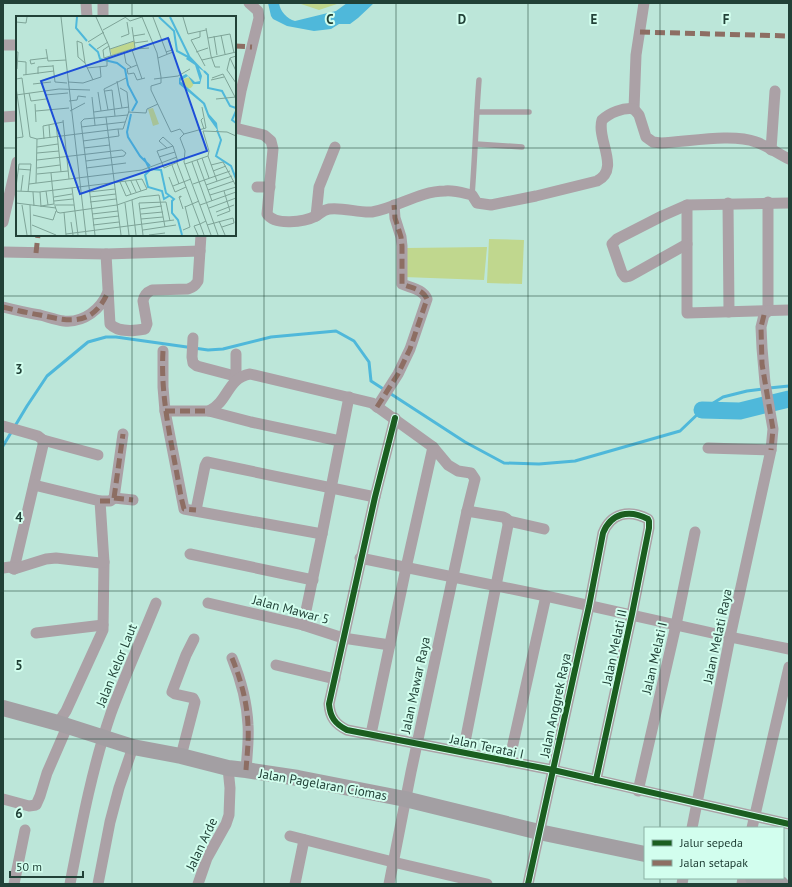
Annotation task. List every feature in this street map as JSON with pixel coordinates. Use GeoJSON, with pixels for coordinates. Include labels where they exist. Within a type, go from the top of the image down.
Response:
{"type":"FeatureCollection","features":[{"type":"Feature","properties":{"kind":"main road","name":"Jalan Pagelaran Ciomas"},"geometry":{"type":"LineString","coordinates":[[3,708],[104,737],[133,747],[181,756],[228,768],[406,799],[539,832],[644,854]]}},
{"type":"Feature","properties":{"kind":"main road"},"geometry":{"type":"LineString","coordinates":[[758,879],[781,884]]}},
{"type":"Feature","properties":{"kind":"street"},"geometry":{"type":"LineString","coordinates":[[86,3],[87,16]]}},
{"type":"Feature","properties":{"kind":"street"},"geometry":{"type":"LineString","coordinates":[[103,3],[103,16]]}},
{"type":"Feature","properties":{"kind":"street"},"geometry":{"type":"LineString","coordinates":[[236,118],[241,90],[260,18],[258,11],[249,3]]}},
{"type":"Feature","properties":{"kind":"street"},"geometry":{"type":"LineString","coordinates":[[644,3],[636,55],[634,109],[639,115],[646,137],[653,142],[661,143],[740,139],[756,142],[789,159]]}},
{"type":"Feature","properties":{"kind":"street"},"geometry":{"type":"LineString","coordinates":[[3,45],[16,45]]}},
{"type":"Feature","properties":{"kind":"street"},"geometry":{"type":"LineString","coordinates":[[771,150],[775,91]]}},
{"type":"Feature","properties":{"kind":"street"},"geometry":{"type":"LineString","coordinates":[[236,128],[264,135],[271,141],[273,149],[270,187],[266,211],[270,218],[289,222],[300,221],[331,209],[371,212],[424,194],[438,191],[454,191],[472,195],[477,203],[491,205],[581,185],[601,179],[606,174],[607,166],[600,125],[602,120],[616,112],[626,109],[634,109]]}},
{"type":"Feature","properties":{"kind":"street"},"geometry":{"type":"LineString","coordinates":[[3,117],[16,116]]}},
{"type":"Feature","properties":{"kind":"street"},"geometry":{"type":"LineString","coordinates":[[316,216],[319,187],[335,146]]}},
{"type":"Feature","properties":{"kind":"street"},"geometry":{"type":"LineString","coordinates":[[3,222],[16,166]]}},
{"type":"Feature","properties":{"kind":"street"},"geometry":{"type":"LineString","coordinates":[[257,187],[270,187]]}},
{"type":"Feature","properties":{"kind":"street","name":"Jalan Melati Raya"},"geometry":{"type":"LineString","coordinates":[[692,827],[730,637],[771,450],[773,429],[762,364],[762,327],[764,315],[768,311],[768,202]]}},
{"type":"Feature","properties":{"kind":"street"},"geometry":{"type":"LineString","coordinates":[[687,244],[630,276],[625,277],[622,273],[612,244],[617,239],[687,205],[789,202]]}},
{"type":"Feature","properties":{"kind":"street"},"geometry":{"type":"LineString","coordinates":[[728,203],[729,312]]}},
{"type":"Feature","properties":{"kind":"street"},"geometry":{"type":"LineString","coordinates":[[377,407],[392,384],[410,349],[426,299],[425,295],[418,290],[402,284],[402,246],[395,218],[394,205]]}},
{"type":"Feature","properties":{"kind":"street"},"geometry":{"type":"LineString","coordinates":[[687,205],[687,313],[789,310]]}},
{"type":"Feature","properties":{"kind":"street"},"geometry":{"type":"LineString","coordinates":[[106,254],[109,321],[112,326],[121,330],[145,329],[148,324],[143,301],[145,294],[148,291],[193,287],[198,281],[201,236]]}},
{"type":"Feature","properties":{"kind":"street"},"geometry":{"type":"LineString","coordinates":[[3,252],[106,254],[200,252]]}},
{"type":"Feature","properties":{"kind":"street"},"geometry":{"type":"LineString","coordinates":[[3,307],[64,321],[77,320],[96,310],[105,299],[108,292]]}},
{"type":"Feature","properties":{"kind":"street"},"geometry":{"type":"LineString","coordinates":[[193,342],[192,358],[193,363],[197,366],[235,378],[250,374],[349,396],[372,403],[395,418],[433,447],[371,734]]}},
{"type":"Feature","properties":{"kind":"street"},"geometry":{"type":"LineString","coordinates":[[163,351],[165,411],[184,509],[322,534]]}},
{"type":"Feature","properties":{"kind":"street"},"geometry":{"type":"LineString","coordinates":[[209,411],[221,403],[235,378],[236,354]]}},
{"type":"Feature","properties":{"kind":"street"},"geometry":{"type":"LineString","coordinates":[[303,625],[349,396]]}},
{"type":"Feature","properties":{"kind":"street"},"geometry":{"type":"LineString","coordinates":[[165,411],[209,411],[251,422],[340,441]]}},
{"type":"Feature","properties":{"kind":"street","name":"Jalan Teratai I"},"geometry":{"type":"LineString","coordinates":[[395,418],[374,497],[329,704],[332,718],[337,724],[347,730],[553,770],[638,791],[789,824]]}},
{"type":"Feature","properties":{"kind":"street"},"geometry":{"type":"LineString","coordinates":[[4,426],[38,436],[43,440],[98,455]]}},
{"type":"Feature","properties":{"kind":"street"},"geometry":{"type":"LineString","coordinates":[[114,498],[123,434]]}},
{"type":"Feature","properties":{"kind":"street"},"geometry":{"type":"LineString","coordinates":[[8,569],[34,486],[43,440]]}},
{"type":"Feature","properties":{"kind":"street","name":"Jalan Mawar Raya"},"geometry":{"type":"LineString","coordinates":[[389,884],[452,577],[475,479],[472,473],[458,471],[448,465],[433,447]]}},
{"type":"Feature","properties":{"kind":"street"},"geometry":{"type":"LineString","coordinates":[[708,448],[771,450]]}},
{"type":"Feature","properties":{"kind":"street"},"geometry":{"type":"LineString","coordinates":[[196,510],[207,462],[374,497]]}},
{"type":"Feature","properties":{"kind":"street"},"geometry":{"type":"LineString","coordinates":[[34,486],[100,501],[110,501],[114,498],[133,500]]}},
{"type":"Feature","properties":{"kind":"street"},"geometry":{"type":"LineString","coordinates":[[3,799],[29,806],[36,805],[63,725],[66,711],[101,636],[103,625],[104,562],[100,501]]}},
{"type":"Feature","properties":{"kind":"street"},"geometry":{"type":"LineString","coordinates":[[467,511],[503,517],[508,521],[544,529]]}},
{"type":"Feature","properties":{"kind":"street","name":"Jalan Anggrek Raya"},"geometry":{"type":"LineString","coordinates":[[528,884],[589,606],[598,552],[603,533],[606,524],[618,515],[628,514],[648,519]]}},
{"type":"Feature","properties":{"kind":"street","name":"Jalan Melati II"},"geometry":{"type":"LineString","coordinates":[[596,780],[632,614],[649,528],[648,519]]}},
{"type":"Feature","properties":{"kind":"street"},"geometry":{"type":"LineString","coordinates":[[463,752],[497,586],[508,521]]}},
{"type":"Feature","properties":{"kind":"street","name":"Jalan Melati I"},"geometry":{"type":"LineString","coordinates":[[638,791],[676,625],[695,532]]}},
{"type":"Feature","properties":{"kind":"street"},"geometry":{"type":"LineString","coordinates":[[190,554],[313,580]]}},
{"type":"Feature","properties":{"kind":"street"},"geometry":{"type":"LineString","coordinates":[[8,569],[46,559],[56,558],[100,563],[104,562]]}},
{"type":"Feature","properties":{"kind":"street"},"geometry":{"type":"LineString","coordinates":[[360,558],[632,614],[730,637],[789,648]]}},
{"type":"Feature","properties":{"kind":"street"},"geometry":{"type":"LineString","coordinates":[[510,762],[546,596]]}},
{"type":"Feature","properties":{"kind":"street","name":"Jalan Kelor Laut"},"geometry":{"type":"LineString","coordinates":[[70,884],[88,794],[111,713],[156,603]]}},
{"type":"Feature","properties":{"kind":"street","name":"Jalan Mawar 5"},"geometry":{"type":"LineString","coordinates":[[208,603],[303,625],[343,638],[390,645]]}},
{"type":"Feature","properties":{"kind":"street"},"geometry":{"type":"LineString","coordinates":[[36,633],[103,625]]}},
{"type":"Feature","properties":{"kind":"street"},"geometry":{"type":"LineString","coordinates":[[181,756],[195,702],[193,698],[172,692],[186,655],[194,639]]}},
{"type":"Feature","properties":{"kind":"street"},"geometry":{"type":"LineString","coordinates":[[232,658],[240,679],[247,707],[249,728],[246,770]]}},
{"type":"Feature","properties":{"kind":"street"},"geometry":{"type":"LineString","coordinates":[[276,665],[335,679]]}},
{"type":"Feature","properties":{"kind":"street"},"geometry":{"type":"LineString","coordinates":[[752,827],[789,667]]}},
{"type":"Feature","properties":{"kind":"street"},"geometry":{"type":"LineString","coordinates":[[98,884],[112,815],[119,788],[133,747]]}},
{"type":"Feature","properties":{"kind":"street","name":"Jalan Arde"},"geometry":{"type":"LineString","coordinates":[[198,884],[207,858],[226,824],[229,815],[230,788],[228,768]]}},
{"type":"Feature","properties":{"kind":"street"},"geometry":{"type":"LineString","coordinates":[[14,884],[25,830]]}},
{"type":"Feature","properties":{"kind":"street"},"geometry":{"type":"LineString","coordinates":[[290,836],[487,884]]}},
{"type":"Feature","properties":{"kind":"street"},"geometry":{"type":"LineString","coordinates":[[295,884],[304,840]]}},
{"type":"Feature","properties":{"kind":"lane"},"geometry":{"type":"LineString","coordinates":[[472,195],[479,80]]}},
{"type":"Feature","properties":{"kind":"lane"},"geometry":{"type":"LineString","coordinates":[[477,112],[529,112]]}},
{"type":"Feature","properties":{"kind":"lane"},"geometry":{"type":"LineString","coordinates":[[476,144],[522,147]]}},
{"type":"Feature","properties":{"kind":"green space"},"geometry":{"type":"Polygon","coordinates":[[[298,3],[340,3],[319,10],[298,3]]]}},
{"type":"Feature","properties":{"kind":"green space"},"geometry":{"type":"Polygon","coordinates":[[[489,239],[524,240],[522,284],[487,283],[489,239]]]}},
{"type":"Feature","properties":{"kind":"green space"},"geometry":{"type":"Polygon","coordinates":[[[487,247],[484,280],[404,277],[407,248],[487,247]]]}},
{"type":"Feature","properties":{"kind":"water"},"geometry":{"type":"Polygon","coordinates":[[[268,3],[279,3],[284,14],[295,21],[336,11],[347,3],[374,3],[350,24],[339,24],[331,29],[314,31],[287,26],[273,19],[268,3]]]}},
{"type":"Feature","properties":{"kind":"waterway"},"geometry":{"type":"LineString","coordinates":[[3,446],[47,376],[88,342],[106,337],[116,337],[208,350],[223,349],[271,337],[336,331],[354,341],[369,362],[371,381],[465,442],[504,463],[539,464],[575,461],[680,431],[702,410],[723,397],[763,389]]}},
{"type":"Feature","properties":{"kind":"waterway"},"geometry":{"type":"LineString","coordinates":[[769,388],[789,386]]}},
{"type":"Feature","properties":{"kind":"waterway"},"geometry":{"type":"LineString","coordinates":[[702,410],[740,411],[789,399]]}},
{"type":"Feature","properties":{"kind":"marked path"},"geometry":{"type":"LineString","coordinates":[[640,32],[789,36]]}},
{"type":"Feature","properties":{"kind":"marked path"},"geometry":{"type":"LineString","coordinates":[[236,46],[252,47]]}},
{"type":"Feature","properties":{"kind":"marked path"},"geometry":{"type":"LineString","coordinates":[[377,407],[398,374],[410,349],[427,299],[420,291],[402,284],[402,246],[401,237],[395,218],[394,205]]}},
{"type":"Feature","properties":{"kind":"marked path"},"geometry":{"type":"LineString","coordinates":[[36,253],[38,236]]}},
{"type":"Feature","properties":{"kind":"marked path"},"geometry":{"type":"LineString","coordinates":[[3,307],[62,319],[80,319],[95,311],[102,303],[108,292]]}},
{"type":"Feature","properties":{"kind":"marked path"},"geometry":{"type":"LineString","coordinates":[[764,315],[761,327],[762,364],[773,429],[771,450]]}},
{"type":"Feature","properties":{"kind":"marked path"},"geometry":{"type":"LineString","coordinates":[[163,351],[163,388],[165,406],[181,497],[184,509],[196,510]]}},
{"type":"Feature","properties":{"kind":"marked path"},"geometry":{"type":"LineString","coordinates":[[165,411],[209,411]]}},
{"type":"Feature","properties":{"kind":"marked path"},"geometry":{"type":"LineString","coordinates":[[100,501],[110,501],[114,498],[123,434]]}},
{"type":"Feature","properties":{"kind":"marked path"},"geometry":{"type":"LineString","coordinates":[[114,498],[133,500]]}},
{"type":"Feature","properties":{"kind":"marked path"},"geometry":{"type":"LineString","coordinates":[[232,658],[245,699],[248,725],[246,770]]}},
{"type":"Feature","properties":{"kind":"cycle path"},"geometry":{"type":"LineString","coordinates":[[395,418],[375,497],[329,704],[332,716],[336,723],[347,730],[553,770],[789,824]]}},
{"type":"Feature","properties":{"kind":"cycle path"},"geometry":{"type":"LineString","coordinates":[[528,884],[589,606],[603,533],[606,526],[616,517],[634,514],[648,519],[649,528],[596,780]]}}]}
